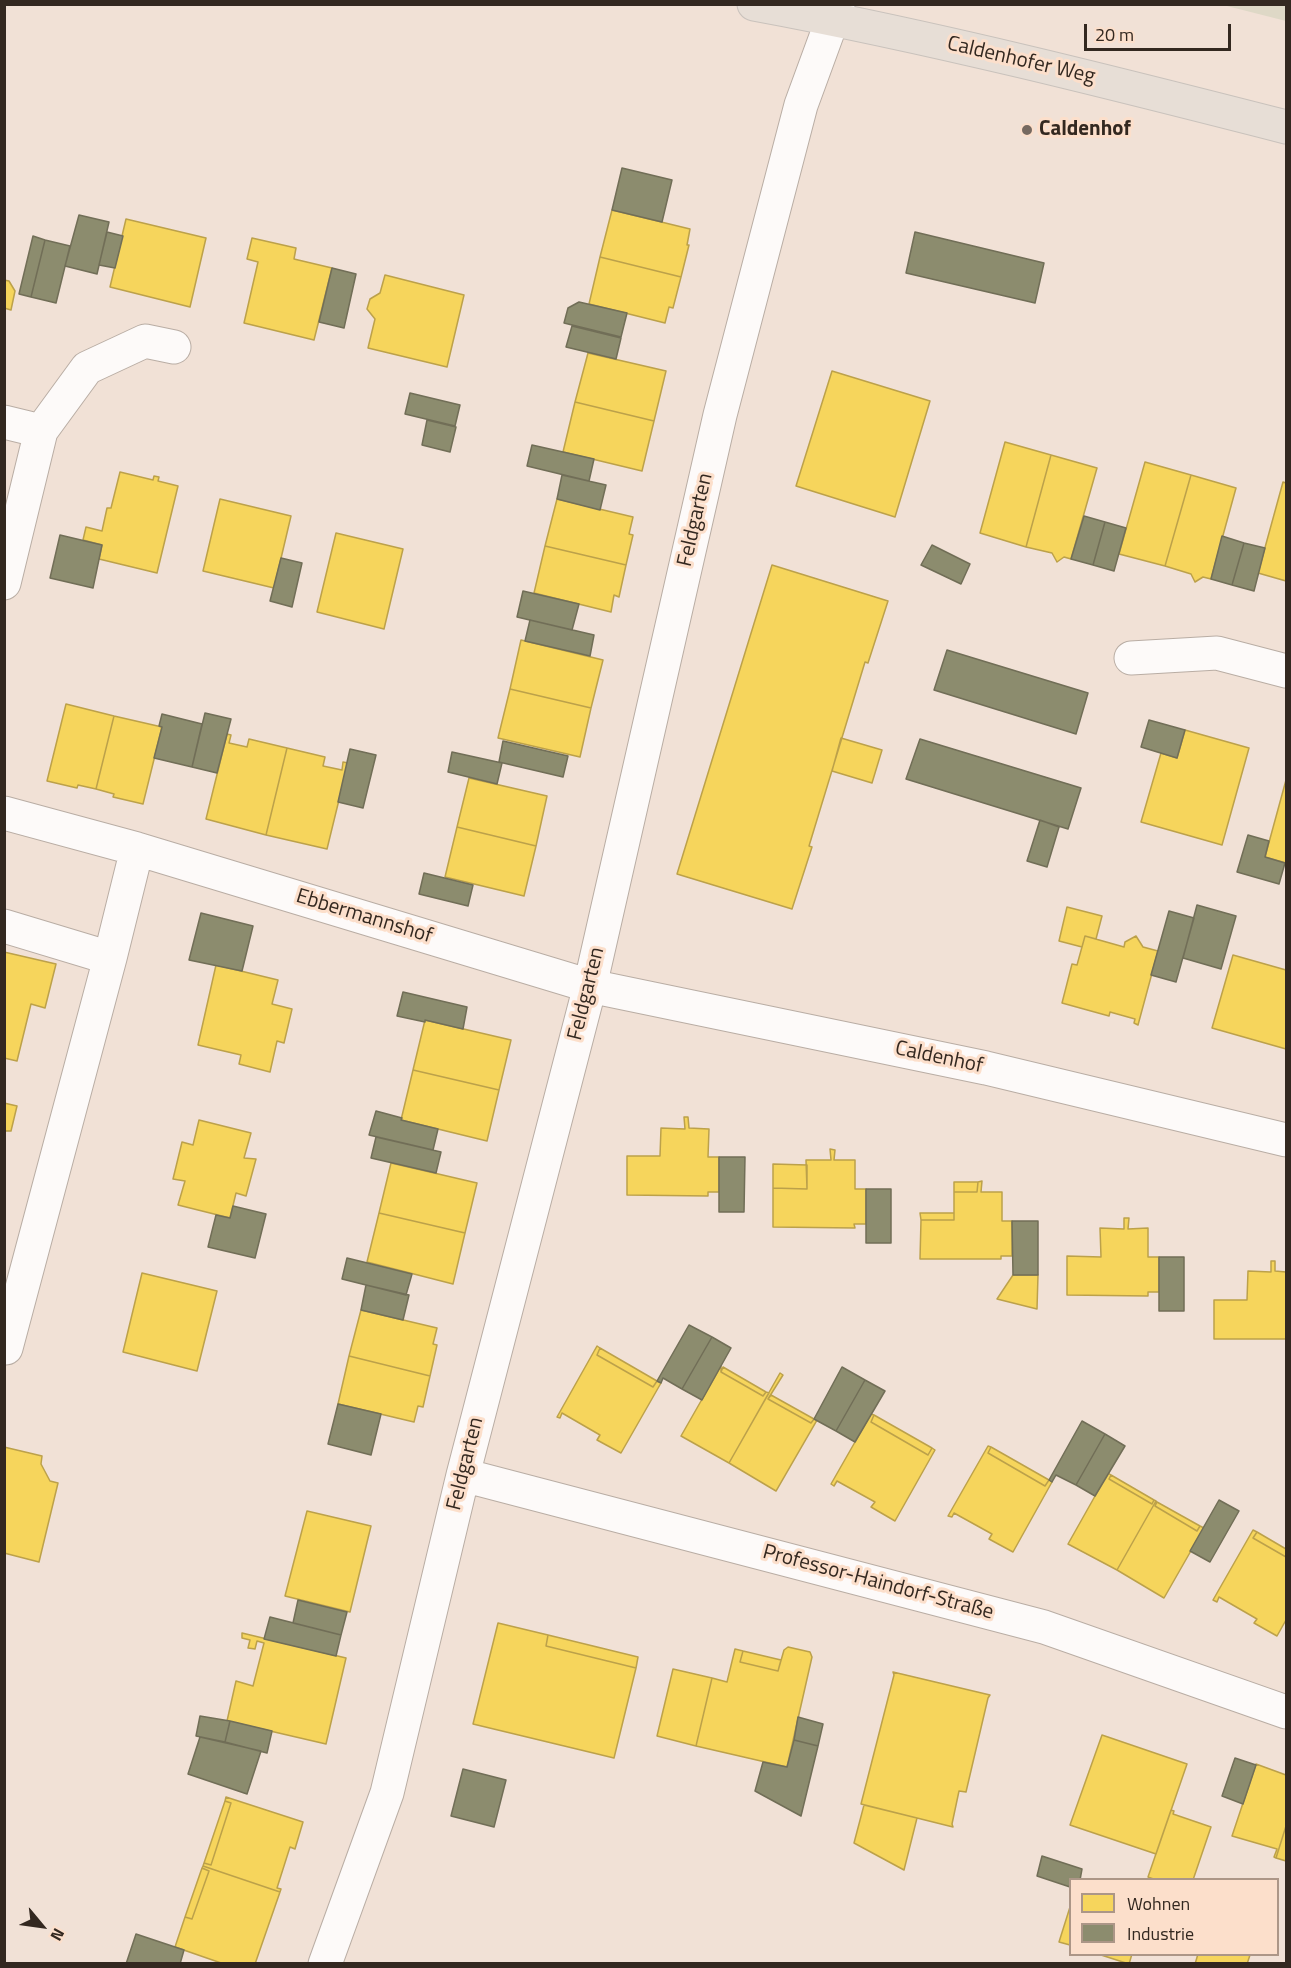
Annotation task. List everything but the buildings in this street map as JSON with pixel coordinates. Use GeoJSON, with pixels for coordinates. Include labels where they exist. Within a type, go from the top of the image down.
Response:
{"type":"FeatureCollection","features":[{"type":"Feature","properties":{"kind":"main road","name":"Caldenhofer Weg"},"geometry":{"type":"LineString","coordinates":[[754,4],[835,12],[1287,127]]}},
{"type":"Feature","properties":{"kind":"street","name":"Feldgarten"},"geometry":{"type":"LineString","coordinates":[[325,1964],[387,1793],[463,1475],[590,986],[720,416],[801,105],[835,12]]}},
{"type":"Feature","properties":{"kind":"street"},"geometry":{"type":"LineString","coordinates":[[4,583],[41,431],[87,368],[145,341],[174,347]]}},
{"type":"Feature","properties":{"kind":"street"},"geometry":{"type":"LineString","coordinates":[[4,422],[41,431]]}},
{"type":"Feature","properties":{"kind":"street"},"geometry":{"type":"LineString","coordinates":[[1131,658],[1217,653],[1287,671]]}},
{"type":"Feature","properties":{"kind":"street","name":"Ebbermannshof"},"geometry":{"type":"LineString","coordinates":[[4,813],[137,849],[590,986]]}},
{"type":"Feature","properties":{"kind":"street"},"geometry":{"type":"LineString","coordinates":[[6,1348],[137,849]]}},
{"type":"Feature","properties":{"kind":"street"},"geometry":{"type":"LineString","coordinates":[[4,926],[110,958]]}},
{"type":"Feature","properties":{"kind":"street","name":"Caldenhof"},"geometry":{"type":"LineString","coordinates":[[590,986],[986,1068],[1287,1140]]}},
{"type":"Feature","properties":{"kind":"street","name":"Professor-Haindorf-Straße"},"geometry":{"type":"LineString","coordinates":[[463,1475],[1044,1627],[1287,1712]]}},
{"type":"Feature","properties":{"kind":"shaded area"},"geometry":{"type":"Polygon","coordinates":[[[1223,5],[1286,5],[1286,21],[1223,5]]]}},
{"type":"Feature","properties":{"kind":"place","name":"Caldenhof"},"geometry":{"type":"Point","coordinates":[1027,130]}}]}
